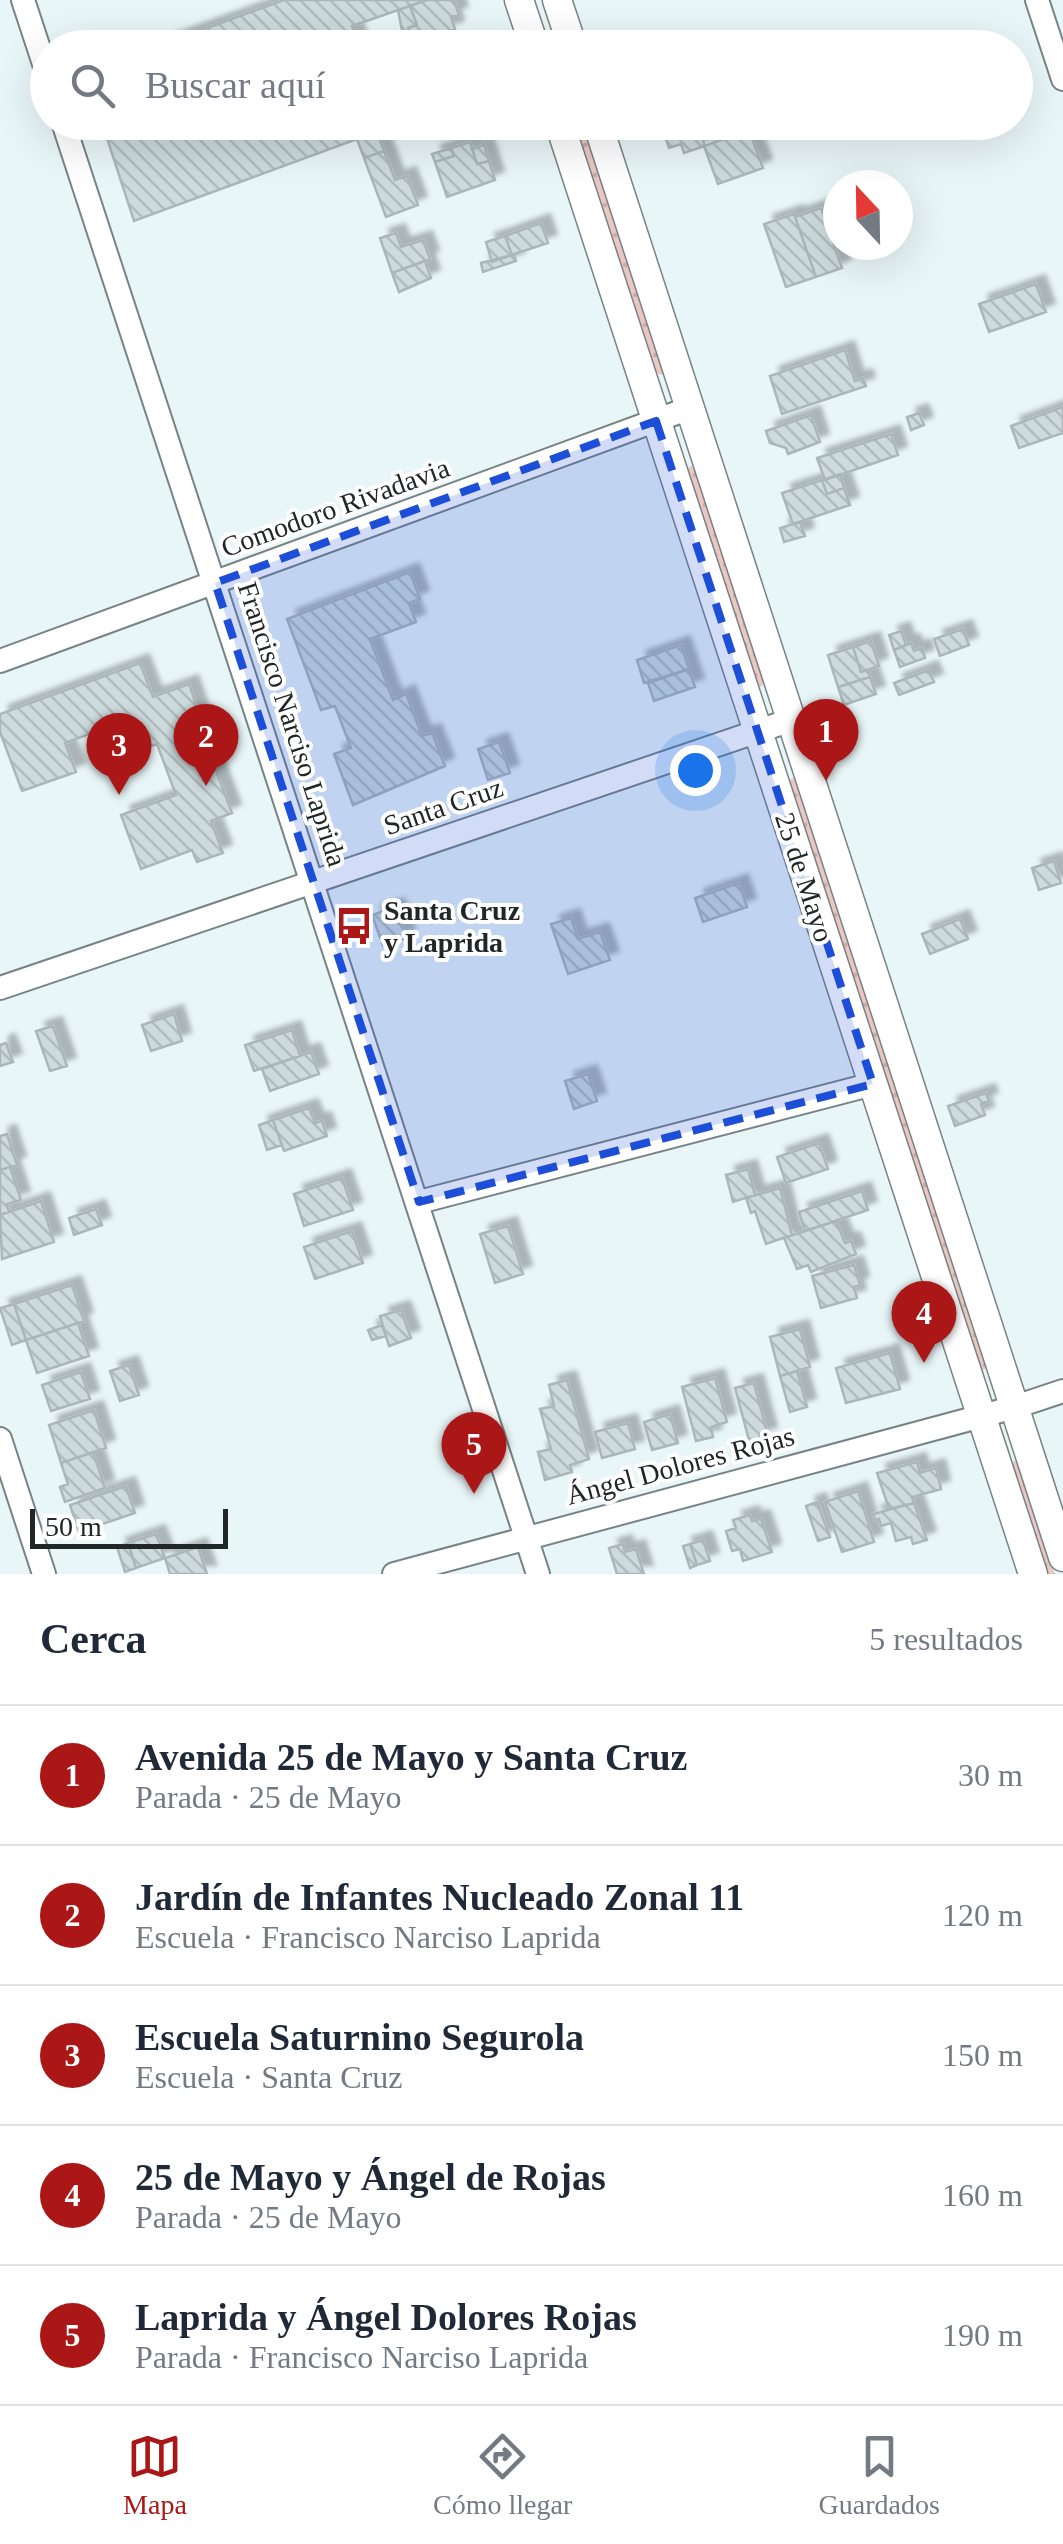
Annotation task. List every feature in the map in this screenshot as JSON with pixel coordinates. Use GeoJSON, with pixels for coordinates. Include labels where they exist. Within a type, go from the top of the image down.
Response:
{"type":"FeatureCollection","features":[{"type":"Feature","properties":{"kind":"street"},"geometry":{"type":"LineString","coordinates":[[22,0],[32,30]]}},
{"type":"Feature","properties":{"kind":"street"},"geometry":{"type":"LineString","coordinates":[[520,0],[529,30]]}},
{"type":"Feature","properties":{"kind":"street"},"geometry":{"type":"LineString","coordinates":[[557,0],[566,30]]}},
{"type":"Feature","properties":{"kind":"street"},"geometry":{"type":"LineString","coordinates":[[1036,0],[1063,80]]}},
{"type":"Feature","properties":{"kind":"street","name":"Francisco Narciso Laprida"},"geometry":{"type":"LineString","coordinates":[[69,140],[538,1574]]}},
{"type":"Feature","properties":{"kind":"street","name":"25 de Mayo"},"geometry":{"type":"LineString","coordinates":[[565,140],[1033,1574]]}},
{"type":"Feature","properties":{"kind":"street","name":"25 de Mayo"},"geometry":{"type":"LineString","coordinates":[[603,140],[1063,1557]]}},
{"type":"Feature","properties":{"kind":"street","name":"Comodoro Rivadavia"},"geometry":{"type":"LineString","coordinates":[[0,661],[690,408]]}},
{"type":"Feature","properties":{"kind":"street","name":"Santa Cruz"},"geometry":{"type":"LineString","coordinates":[[0,988],[791,720]]}},
{"type":"Feature","properties":{"kind":"street"},"geometry":{"type":"LineString","coordinates":[[419,1202],[873,1084]]}},
{"type":"Feature","properties":{"kind":"street","name":"Ángel Dolores Rojas"},"geometry":{"type":"LineString","coordinates":[[394,1574],[1063,1391]]}},
{"type":"Feature","properties":{"kind":"street"},"geometry":{"type":"LineString","coordinates":[[0,1439],[44,1574]]}},
{"type":"Feature","properties":{"kind":"highlighted area"},"geometry":{"type":"Polygon","coordinates":[[[656,421],[873,1084],[419,1202],[215,583],[656,421]]]}},
{"type":"Feature","properties":{"kind":"shaded area"},"geometry":{"type":"Polygon","coordinates":[[[580,140],[589,140],[664,371],[662,375],[657,373],[580,140]]]}},
{"type":"Feature","properties":{"kind":"shaded area"},"geometry":{"type":"Polygon","coordinates":[[[694,467],[764,682],[761,687],[756,684],[687,470],[694,467]]]}},
{"type":"Feature","properties":{"kind":"shaded area"},"geometry":{"type":"Polygon","coordinates":[[[792,778],[796,780],[987,1365],[984,1370],[979,1367],[789,782],[792,778]]]}},
{"type":"Feature","properties":{"kind":"shaded area"},"geometry":{"type":"Polygon","coordinates":[[[1019,1462],[1055,1574],[1047,1574],[1011,1465],[1019,1462]]]}},
{"type":"Feature","properties":{"kind":"building"},"geometry":{"type":"Polygon","coordinates":[[[284,0],[427,0],[352,26],[353,30],[202,30],[284,0]]]}},
{"type":"Feature","properties":{"kind":"building"},"geometry":{"type":"Polygon","coordinates":[[[427,0],[454,0],[459,15],[451,17],[455,29],[409,30],[417,25],[410,6],[427,0]]]}},
{"type":"Feature","properties":{"kind":"building"},"geometry":{"type":"Polygon","coordinates":[[[410,6],[417,25],[402,30],[398,10],[410,6]]]}},
{"type":"Feature","properties":{"kind":"building"},"geometry":{"type":"Polygon","coordinates":[[[108,140],[354,140],[134,221],[108,140]]]}},
{"type":"Feature","properties":{"kind":"building"},"geometry":{"type":"Polygon","coordinates":[[[357,140],[380,140],[384,151],[364,158],[357,140]]]}},
{"type":"Feature","properties":{"kind":"building"},"geometry":{"type":"Polygon","coordinates":[[[666,140],[703,140],[705,146],[684,153],[681,144],[669,148],[666,140]]]}},
{"type":"Feature","properties":{"kind":"building"},"geometry":{"type":"Polygon","coordinates":[[[721,140],[753,140],[763,168],[718,184],[704,146],[721,140]]]}},
{"type":"Feature","properties":{"kind":"building"},"geometry":{"type":"Polygon","coordinates":[[[470,142],[477,164],[489,161],[495,180],[447,197],[435,162],[454,156],[451,148],[470,142]]]}},
{"type":"Feature","properties":{"kind":"building"},"geometry":{"type":"Polygon","coordinates":[[[484,145],[489,161],[477,164],[472,149],[484,145]]]}},
{"type":"Feature","properties":{"kind":"building"},"geometry":{"type":"Polygon","coordinates":[[[451,148],[454,156],[435,162],[432,154],[451,148]]]}},
{"type":"Feature","properties":{"kind":"building"},"geometry":{"type":"Polygon","coordinates":[[[384,151],[395,180],[407,176],[418,205],[386,217],[364,158],[384,151]]]}},
{"type":"Feature","properties":{"kind":"building"},"geometry":{"type":"Polygon","coordinates":[[[821,208],[823,260],[839,260],[842,268],[816,277],[795,217],[821,208]]]}},
{"type":"Feature","properties":{"kind":"building"},"geometry":{"type":"Polygon","coordinates":[[[794,214],[816,277],[786,287],[764,224],[794,214]]]}},
{"type":"Feature","properties":{"kind":"building"},"geometry":{"type":"Polygon","coordinates":[[[541,223],[548,243],[514,254],[516,261],[483,272],[481,263],[512,255],[505,236],[541,223]]]}},
{"type":"Feature","properties":{"kind":"building"},"geometry":{"type":"Polygon","coordinates":[[[396,233],[401,247],[423,240],[430,259],[392,273],[380,238],[396,233]]]}},
{"type":"Feature","properties":{"kind":"building"},"geometry":{"type":"Polygon","coordinates":[[[505,236],[512,255],[492,262],[486,242],[505,236]]]}},
{"type":"Feature","properties":{"kind":"building"},"geometry":{"type":"Polygon","coordinates":[[[425,261],[431,278],[399,292],[392,273],[425,261]]]}},
{"type":"Feature","properties":{"kind":"building"},"geometry":{"type":"Polygon","coordinates":[[[1036,284],[1046,312],[989,332],[979,304],[1036,284]]]}},
{"type":"Feature","properties":{"kind":"building"},"geometry":{"type":"Polygon","coordinates":[[[845,350],[855,381],[863,378],[866,386],[782,414],[770,376],[845,350]]]}},
{"type":"Feature","properties":{"kind":"building"},"geometry":{"type":"Polygon","coordinates":[[[1063,407],[1063,433],[1019,448],[1011,426],[1063,407]]]}},
{"type":"Feature","properties":{"kind":"building"},"geometry":{"type":"Polygon","coordinates":[[[919,413],[924,425],[911,430],[907,417],[919,413]]]}},
{"type":"Feature","properties":{"kind":"building"},"geometry":{"type":"Polygon","coordinates":[[[811,415],[820,442],[788,454],[786,448],[770,443],[766,431],[811,415]]]}},
{"type":"Feature","properties":{"kind":"building"},"geometry":{"type":"Polygon","coordinates":[[[891,434],[898,455],[825,480],[817,458],[891,434]]]}},
{"type":"Feature","properties":{"kind":"building"},"geometry":{"type":"Polygon","coordinates":[[[840,474],[844,488],[827,494],[822,480],[840,474]]]}},
{"type":"Feature","properties":{"kind":"building"},"geometry":{"type":"Polygon","coordinates":[[[822,480],[827,494],[844,488],[850,505],[793,524],[782,493],[822,480]]]}},
{"type":"Feature","properties":{"kind":"building"},"geometry":{"type":"Polygon","coordinates":[[[800,522],[805,536],[784,542],[780,528],[800,522]]]}},
{"type":"Feature","properties":{"kind":"building"},"geometry":{"type":"Polygon","coordinates":[[[410,572],[420,599],[409,603],[416,622],[370,639],[393,700],[406,694],[422,736],[432,733],[445,766],[353,805],[334,754],[351,748],[335,706],[321,710],[287,619],[410,572]]]}},
{"type":"Feature","properties":{"kind":"building"},"geometry":{"type":"Polygon","coordinates":[[[963,629],[969,645],[940,656],[934,639],[963,629]]]}},
{"type":"Feature","properties":{"kind":"building"},"geometry":{"type":"Polygon","coordinates":[[[901,631],[906,645],[894,650],[889,635],[901,631]]]}},
{"type":"Feature","properties":{"kind":"building"},"geometry":{"type":"Polygon","coordinates":[[[871,641],[879,666],[861,672],[853,647],[871,641]]]}},
{"type":"Feature","properties":{"kind":"building"},"geometry":{"type":"Polygon","coordinates":[[[911,643],[914,651],[922,648],[925,658],[900,667],[894,650],[911,643]]]}},
{"type":"Feature","properties":{"kind":"building"},"geometry":{"type":"Polygon","coordinates":[[[681,645],[689,669],[644,683],[637,660],[681,645]]]}},
{"type":"Feature","properties":{"kind":"building"},"geometry":{"type":"Polygon","coordinates":[[[853,647],[861,672],[868,670],[870,677],[838,687],[828,655],[853,647]]]}},
{"type":"Feature","properties":{"kind":"building"},"geometry":{"type":"Polygon","coordinates":[[[140,663],[153,697],[189,684],[204,727],[186,734],[197,765],[212,760],[232,813],[211,821],[223,853],[197,862],[192,850],[141,869],[121,815],[176,795],[157,744],[108,761],[97,731],[65,743],[76,772],[22,791],[0,732],[0,714],[140,663]]]}},
{"type":"Feature","properties":{"kind":"building"},"geometry":{"type":"Polygon","coordinates":[[[689,669],[695,687],[654,701],[648,683],[689,669]]]}},
{"type":"Feature","properties":{"kind":"building"},"geometry":{"type":"Polygon","coordinates":[[[929,670],[934,682],[899,695],[894,683],[929,670]]]}},
{"type":"Feature","properties":{"kind":"building"},"geometry":{"type":"Polygon","coordinates":[[[870,677],[876,694],[844,705],[838,687],[870,677]]]}},
{"type":"Feature","properties":{"kind":"building"},"geometry":{"type":"Polygon","coordinates":[[[499,742],[510,773],[488,780],[478,749],[499,742]]]}},
{"type":"Feature","properties":{"kind":"building"},"geometry":{"type":"Polygon","coordinates":[[[1054,861],[1061,883],[1039,890],[1032,868],[1054,861]]]}},
{"type":"Feature","properties":{"kind":"building"},"geometry":{"type":"Polygon","coordinates":[[[739,883],[747,907],[703,922],[695,898],[739,883]]]}},
{"type":"Feature","properties":{"kind":"building"},"geometry":{"type":"Polygon","coordinates":[[[395,907],[406,938],[383,946],[372,915],[395,907]]]}},
{"type":"Feature","properties":{"kind":"building"},"geometry":{"type":"Polygon","coordinates":[[[571,918],[578,939],[600,932],[610,960],[568,974],[551,924],[571,918]]]}},
{"type":"Feature","properties":{"kind":"building"},"geometry":{"type":"Polygon","coordinates":[[[960,919],[968,939],[930,954],[922,934],[960,919]]]}},
{"type":"Feature","properties":{"kind":"building"},"geometry":{"type":"Polygon","coordinates":[[[174,1014],[182,1041],[151,1051],[142,1025],[174,1014]]]}},
{"type":"Feature","properties":{"kind":"building"},"geometry":{"type":"Polygon","coordinates":[[[53,1026],[67,1066],[50,1071],[36,1031],[53,1026]]]}},
{"type":"Feature","properties":{"kind":"building"},"geometry":{"type":"Polygon","coordinates":[[[292,1030],[300,1056],[254,1071],[245,1045],[292,1030]]]}},
{"type":"Feature","properties":{"kind":"building"},"geometry":{"type":"Polygon","coordinates":[[[6,1043],[13,1062],[0,1066],[0,1045],[6,1043]]]}},
{"type":"Feature","properties":{"kind":"building"},"geometry":{"type":"Polygon","coordinates":[[[311,1052],[319,1074],[270,1091],[262,1069],[311,1052]]]}},
{"type":"Feature","properties":{"kind":"building"},"geometry":{"type":"Polygon","coordinates":[[[588,1074],[597,1101],[574,1109],[565,1081],[588,1074]]]}},
{"type":"Feature","properties":{"kind":"building"},"geometry":{"type":"Polygon","coordinates":[[[986,1093],[989,1101],[981,1104],[985,1115],[955,1126],[948,1106],[986,1093]]]}},
{"type":"Feature","properties":{"kind":"building"},"geometry":{"type":"Polygon","coordinates":[[[309,1108],[315,1123],[322,1121],[327,1136],[284,1151],[273,1120],[309,1108]]]}},
{"type":"Feature","properties":{"kind":"building"},"geometry":{"type":"Polygon","coordinates":[[[273,1120],[282,1145],[267,1150],[259,1125],[273,1120]]]}},
{"type":"Feature","properties":{"kind":"building"},"geometry":{"type":"Polygon","coordinates":[[[7,1134],[17,1165],[0,1170],[0,1136],[7,1134]]]}},
{"type":"Feature","properties":{"kind":"building"},"geometry":{"type":"Polygon","coordinates":[[[819,1143],[828,1169],[786,1183],[777,1157],[819,1143]]]}},
{"type":"Feature","properties":{"kind":"building"},"geometry":{"type":"Polygon","coordinates":[[[10,1167],[21,1200],[7,1204],[9,1212],[0,1215],[0,1170],[10,1167]]]}},
{"type":"Feature","properties":{"kind":"building"},"geometry":{"type":"Polygon","coordinates":[[[748,1169],[755,1195],[733,1202],[726,1175],[748,1169]]]}},
{"type":"Feature","properties":{"kind":"building"},"geometry":{"type":"Polygon","coordinates":[[[342,1178],[353,1210],[304,1226],[294,1194],[342,1178]]]}},
{"type":"Feature","properties":{"kind":"building"},"geometry":{"type":"Polygon","coordinates":[[[780,1188],[792,1235],[766,1244],[755,1211],[751,1213],[746,1198],[780,1188]]]}},
{"type":"Feature","properties":{"kind":"building"},"geometry":{"type":"Polygon","coordinates":[[[862,1191],[868,1210],[805,1231],[799,1212],[862,1191]]]}},
{"type":"Feature","properties":{"kind":"building"},"geometry":{"type":"Polygon","coordinates":[[[41,1201],[54,1242],[2,1259],[0,1215],[41,1201]]]}},
{"type":"Feature","properties":{"kind":"building"},"geometry":{"type":"Polygon","coordinates":[[[96,1209],[102,1225],[74,1235],[69,1218],[96,1209]]]}},
{"type":"Feature","properties":{"kind":"building"},"geometry":{"type":"Polygon","coordinates":[[[836,1221],[845,1243],[851,1241],[856,1254],[811,1272],[808,1265],[797,1269],[784,1238],[836,1221]]]}},
{"type":"Feature","properties":{"kind":"building"},"geometry":{"type":"Polygon","coordinates":[[[508,1226],[523,1274],[495,1283],[480,1234],[508,1226]]]}},
{"type":"Feature","properties":{"kind":"building"},"geometry":{"type":"Polygon","coordinates":[[[352,1231],[363,1263],[315,1279],[304,1247],[352,1231]]]}},
{"type":"Feature","properties":{"kind":"building"},"geometry":{"type":"Polygon","coordinates":[[[854,1265],[860,1285],[854,1287],[857,1298],[821,1308],[812,1276],[854,1265]]]}},
{"type":"Feature","properties":{"kind":"building"},"geometry":{"type":"Polygon","coordinates":[[[72,1285],[84,1321],[26,1340],[14,1304],[72,1285]]]}},
{"type":"Feature","properties":{"kind":"building"},"geometry":{"type":"Polygon","coordinates":[[[14,1304],[26,1340],[12,1345],[0,1308],[14,1304]]]}},
{"type":"Feature","properties":{"kind":"building"},"geometry":{"type":"Polygon","coordinates":[[[401,1310],[411,1338],[389,1346],[380,1316],[401,1310]]]}},
{"type":"Feature","properties":{"kind":"building"},"geometry":{"type":"Polygon","coordinates":[[[78,1323],[89,1356],[37,1373],[26,1340],[78,1323]]]}},
{"type":"Feature","properties":{"kind":"building"},"geometry":{"type":"Polygon","coordinates":[[[382,1325],[386,1336],[372,1340],[368,1330],[382,1325]]]}},
{"type":"Feature","properties":{"kind":"building"},"geometry":{"type":"Polygon","coordinates":[[[800,1329],[810,1367],[780,1376],[770,1337],[800,1329]]]}},
{"type":"Feature","properties":{"kind":"building"},"geometry":{"type":"Polygon","coordinates":[[[890,1353],[900,1389],[846,1403],[836,1368],[890,1353]]]}},
{"type":"Feature","properties":{"kind":"building"},"geometry":{"type":"Polygon","coordinates":[[[129,1365],[139,1395],[120,1401],[110,1371],[129,1365]]]}},
{"type":"Feature","properties":{"kind":"building"},"geometry":{"type":"Polygon","coordinates":[[[797,1371],[807,1407],[790,1412],[780,1376],[797,1371]]]}},
{"type":"Feature","properties":{"kind":"building"},"geometry":{"type":"Polygon","coordinates":[[[81,1372],[90,1399],[51,1411],[42,1385],[81,1372]]]}},
{"type":"Feature","properties":{"kind":"building"},"geometry":{"type":"Polygon","coordinates":[[[715,1378],[727,1422],[711,1427],[713,1437],[696,1441],[682,1387],[715,1378]]]}},
{"type":"Feature","properties":{"kind":"building"},"geometry":{"type":"Polygon","coordinates":[[[567,1380],[589,1459],[570,1465],[572,1472],[545,1480],[538,1452],[551,1449],[540,1409],[554,1406],[549,1385],[567,1380]]]}},
{"type":"Feature","properties":{"kind":"building"},"geometry":{"type":"Polygon","coordinates":[[[754,1383],[768,1436],[749,1440],[735,1388],[754,1383]]]}},
{"type":"Feature","properties":{"kind":"building"},"geometry":{"type":"Polygon","coordinates":[[[94,1410],[106,1448],[61,1463],[49,1425],[94,1410]]]}},
{"type":"Feature","properties":{"kind":"building"},"geometry":{"type":"Polygon","coordinates":[[[670,1414],[678,1443],[652,1450],[644,1422],[670,1414]]]}},
{"type":"Feature","properties":{"kind":"building"},"geometry":{"type":"Polygon","coordinates":[[[628,1423],[635,1449],[602,1458],[595,1432],[628,1423]]]}},
{"type":"Feature","properties":{"kind":"building"},"geometry":{"type":"Polygon","coordinates":[[[93,1452],[105,1488],[65,1502],[60,1487],[68,1484],[61,1463],[93,1452]]]}},
{"type":"Feature","properties":{"kind":"building"},"geometry":{"type":"Polygon","coordinates":[[[917,1462],[920,1473],[936,1468],[941,1489],[912,1497],[914,1503],[889,1509],[877,1473],[917,1462]]]}},
{"type":"Feature","properties":{"kind":"building"},"geometry":{"type":"Polygon","coordinates":[[[126,1486],[135,1513],[79,1532],[70,1505],[126,1486]]]}},
{"type":"Feature","properties":{"kind":"building"},"geometry":{"type":"Polygon","coordinates":[[[858,1491],[874,1542],[842,1552],[825,1502],[858,1491]]]}},
{"type":"Feature","properties":{"kind":"building"},"geometry":{"type":"Polygon","coordinates":[[[817,1502],[830,1537],[818,1541],[806,1506],[817,1502]]]}},
{"type":"Feature","properties":{"kind":"building"},"geometry":{"type":"Polygon","coordinates":[[[914,1503],[927,1540],[913,1544],[911,1537],[896,1541],[891,1523],[881,1526],[879,1519],[875,1520],[873,1514],[914,1503]]]}},
{"type":"Feature","properties":{"kind":"building"},"geometry":{"type":"Polygon","coordinates":[[[750,1515],[752,1521],[761,1519],[772,1552],[743,1561],[740,1549],[732,1551],[726,1531],[736,1528],[733,1520],[750,1515]]]}},
{"type":"Feature","properties":{"kind":"building"},"geometry":{"type":"Polygon","coordinates":[[[156,1534],[165,1558],[136,1568],[128,1543],[156,1534]]]}},
{"type":"Feature","properties":{"kind":"building"},"geometry":{"type":"Polygon","coordinates":[[[703,1540],[710,1561],[697,1565],[690,1544],[703,1540]]]}},
{"type":"Feature","properties":{"kind":"building"},"geometry":{"type":"Polygon","coordinates":[[[128,1543],[136,1568],[125,1572],[117,1547],[128,1543]]]}},
{"type":"Feature","properties":{"kind":"building"},"geometry":{"type":"Polygon","coordinates":[[[623,1544],[625,1552],[636,1549],[644,1574],[617,1574],[609,1548],[623,1544]]]}},
{"type":"Feature","properties":{"kind":"building"},"geometry":{"type":"Polygon","coordinates":[[[690,1544],[697,1565],[690,1568],[683,1546],[690,1544]]]}},
{"type":"Feature","properties":{"kind":"building"},"geometry":{"type":"Polygon","coordinates":[[[198,1547],[207,1574],[170,1574],[165,1558],[198,1547]]]}},
{"type":"Feature","properties":{"kind":"place","name":"Avenida 25 de Mayo y Santa Cruz"},"geometry":{"type":"Point","coordinates":[826,781]}},
{"type":"Feature","properties":{"kind":"place","name":"Jardín de Infantes Nucleado Zonal 11"},"geometry":{"type":"Point","coordinates":[206,786]}},
{"type":"Feature","properties":{"kind":"place","name":"Escuela Saturnino Segurola"},"geometry":{"type":"Point","coordinates":[119,795]}},
{"type":"Feature","properties":{"kind":"place","name":"Santa Cruz y Laprida"},"geometry":{"type":"Point","coordinates":[354,926]}},
{"type":"Feature","properties":{"kind":"place","name":"25 de Mayo y Ángel de Rojas"},"geometry":{"type":"Point","coordinates":[924,1363]}},
{"type":"Feature","properties":{"kind":"place","name":"Laprida y Ángel Dolores Rojas"},"geometry":{"type":"Point","coordinates":[474,1494]}}]}
